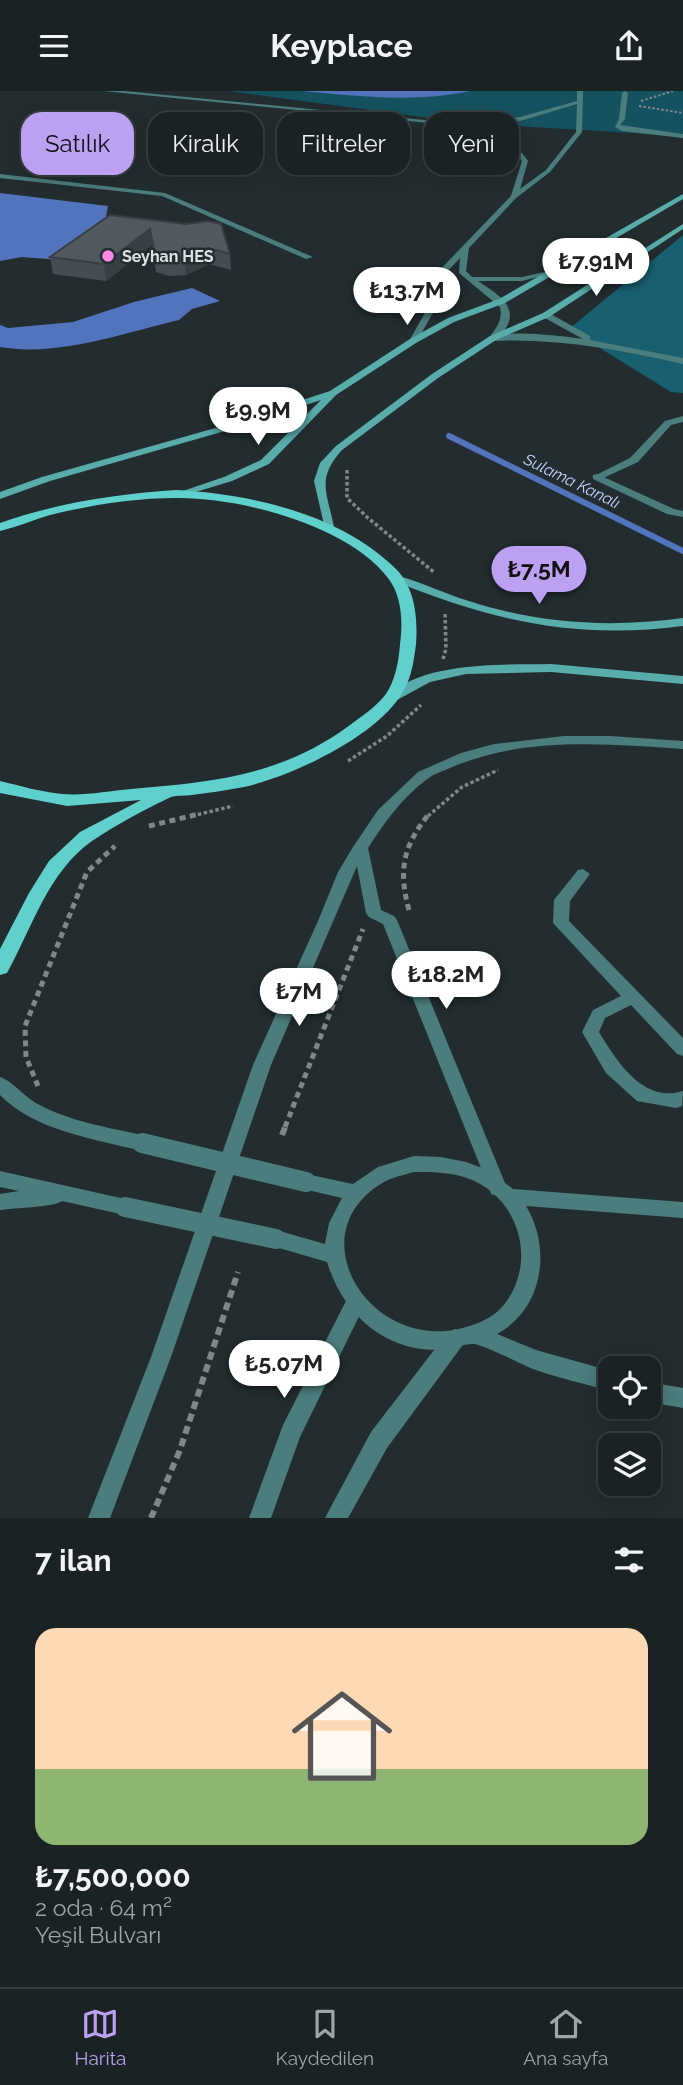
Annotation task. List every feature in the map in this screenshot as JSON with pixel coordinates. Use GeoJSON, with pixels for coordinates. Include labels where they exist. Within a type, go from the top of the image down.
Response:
{"type":"FeatureCollection","features":[{"type":"Feature","properties":{"kind":"main road"},"geometry":{"type":"LineString","coordinates":[[0,527],[78,503],[178,494],[228,479],[265,462],[333,393],[413,341],[451,320],[502,301],[683,196]]}},
{"type":"Feature","properties":{"kind":"main road"},"geometry":{"type":"LineString","coordinates":[[329,527],[319,481],[325,463],[339,448],[435,376],[493,338],[546,315],[683,226]]}},
{"type":"Feature","properties":{"kind":"main road"},"geometry":{"type":"LineString","coordinates":[[0,496],[46,479],[222,429],[333,393]]}},
{"type":"Feature","properties":{"kind":"main road"},"geometry":{"type":"LineString","coordinates":[[178,494],[243,502],[329,527],[366,548],[398,579],[442,597],[497,614],[544,623],[592,627],[659,626],[683,622]]}},
{"type":"Feature","properties":{"kind":"main road"},"geometry":{"type":"LineString","coordinates":[[392,697],[410,648],[407,600],[398,579]]}},
{"type":"Feature","properties":{"kind":"main road"},"geometry":{"type":"LineString","coordinates":[[0,787],[66,800],[170,792],[260,777],[310,759],[344,738],[392,697],[426,679],[466,670],[551,668],[683,680]]}},
{"type":"Feature","properties":{"kind":"main road"},"geometry":{"type":"LineString","coordinates":[[0,968],[49,876],[65,854],[97,831],[170,792]]}},
{"type":"Feature","properties":{"kind":"street"},"geometry":{"type":"LineString","coordinates":[[106,91],[424,121]]}},
{"type":"Feature","properties":{"kind":"street"},"geometry":{"type":"LineString","coordinates":[[413,341],[430,311],[439,275],[514,197],[548,171],[579,132],[580,91]]}},
{"type":"Feature","properties":{"kind":"street"},"geometry":{"type":"LineString","coordinates":[[625,93],[626,104],[617,127],[683,137]]}},
{"type":"Feature","properties":{"kind":"street"},"geometry":{"type":"LineString","coordinates":[[519,118],[578,102]]}},
{"type":"Feature","properties":{"kind":"street"},"geometry":{"type":"LineString","coordinates":[[514,197],[525,161],[519,151]]}},
{"type":"Feature","properties":{"kind":"street"},"geometry":{"type":"LineString","coordinates":[[0,176],[163,194],[309,257]]}},
{"type":"Feature","properties":{"kind":"street"},"geometry":{"type":"LineString","coordinates":[[466,248],[462,271],[468,279],[502,301],[508,315],[504,327],[493,338]]}},
{"type":"Feature","properties":{"kind":"street"},"geometry":{"type":"LineString","coordinates":[[468,279],[522,279],[549,274]]}},
{"type":"Feature","properties":{"kind":"street"},"geometry":{"type":"LineString","coordinates":[[546,315],[592,341]]}},
{"type":"Feature","properties":{"kind":"street"},"geometry":{"type":"LineString","coordinates":[[493,338],[522,336],[592,341],[683,361]]}},
{"type":"Feature","properties":{"kind":"street"},"geometry":{"type":"LineString","coordinates":[[683,419],[668,423],[634,460],[597,477],[671,512],[683,514]]}},
{"type":"Feature","properties":{"kind":"street"},"geometry":{"type":"LineString","coordinates":[[99,1518],[160,1357],[262,1065],[345,872],[383,813],[423,775],[466,756],[494,748],[564,740],[683,745]]}},
{"type":"Feature","properties":{"kind":"street"},"geometry":{"type":"LineString","coordinates":[[360,847],[374,913],[389,921],[504,1193],[528,1225],[534,1258],[527,1290],[506,1317],[465,1337],[438,1342],[399,1335],[366,1315],[344,1287],[334,1255],[339,1222],[356,1193],[382,1173],[414,1164],[449,1165],[482,1176],[504,1193],[683,1210]]}},
{"type":"Feature","properties":{"kind":"street"},"geometry":{"type":"LineString","coordinates":[[583,874],[562,900],[561,923],[683,1049]]}},
{"type":"Feature","properties":{"kind":"street"},"geometry":{"type":"LineString","coordinates":[[633,997],[599,1014],[590,1032],[612,1068],[643,1096],[676,1101],[683,1098]]}},
{"type":"Feature","properties":{"kind":"street"},"geometry":{"type":"LineString","coordinates":[[0,1084],[27,1106],[54,1118],[142,1143],[356,1193]]}},
{"type":"Feature","properties":{"kind":"street"},"geometry":{"type":"LineString","coordinates":[[0,1179],[276,1239],[334,1255]]}},
{"type":"Feature","properties":{"kind":"street"},"geometry":{"type":"LineString","coordinates":[[0,1202],[38,1196],[125,1207]]}},
{"type":"Feature","properties":{"kind":"street"},"geometry":{"type":"LineString","coordinates":[[260,1518],[291,1433],[356,1302]]}},
{"type":"Feature","properties":{"kind":"street"},"geometry":{"type":"LineString","coordinates":[[465,1337],[598,1377]]}},
{"type":"Feature","properties":{"kind":"street"},"geometry":{"type":"LineString","coordinates":[[336,1518],[379,1440],[465,1337]]}},
{"type":"Feature","properties":{"kind":"street"},"geometry":{"type":"LineString","coordinates":[[661,1394],[683,1398]]}},
{"type":"Feature","properties":{"kind":"path"},"geometry":{"type":"LineString","coordinates":[[626,104],[673,91]]}},
{"type":"Feature","properties":{"kind":"path"},"geometry":{"type":"LineString","coordinates":[[626,104],[683,113]]}},
{"type":"Feature","properties":{"kind":"path"},"geometry":{"type":"LineString","coordinates":[[350,461],[345,476],[347,498],[359,512],[401,541],[445,578]]}},
{"type":"Feature","properties":{"kind":"path"},"geometry":{"type":"LineString","coordinates":[[336,767],[359,756],[430,696],[446,649],[442,597],[436,573]]}},
{"type":"Feature","properties":{"kind":"path"},"geometry":{"type":"LineString","coordinates":[[405,916],[410,915],[402,884],[405,863],[408,845],[419,826],[438,804],[463,785],[504,768]]}},
{"type":"Feature","properties":{"kind":"path"},"geometry":{"type":"LineString","coordinates":[[146,827],[239,804]]}},
{"type":"Feature","properties":{"kind":"path"},"geometry":{"type":"LineString","coordinates":[[54,1118],[27,1065],[22,1043],[25,1026],[87,872],[119,842]]}},
{"type":"Feature","properties":{"kind":"path"},"geometry":{"type":"LineString","coordinates":[[282,1135],[364,927],[372,925]]}},
{"type":"Feature","properties":{"kind":"path"},"geometry":{"type":"LineString","coordinates":[[151,1518],[180,1450],[238,1272]]}},
{"type":"Feature","properties":{"kind":"shaded area"},"geometry":{"type":"Polygon","coordinates":[[[228,91],[683,91],[683,136],[519,126],[519,112],[424,112],[424,117],[410,115],[410,112],[385,112],[228,91]]]}},
{"type":"Feature","properties":{"kind":"shaded area"},"geometry":{"type":"Polygon","coordinates":[[[683,235],[683,393],[671,392],[569,329],[683,235]]]}},
{"type":"Feature","properties":{"kind":"water"},"geometry":{"type":"Polygon","coordinates":[[[302,91],[470,91],[407,98],[302,91]]]}},
{"type":"Feature","properties":{"kind":"water"},"geometry":{"type":"Polygon","coordinates":[[[0,193],[108,206],[104,227],[61,260],[22,257],[0,261],[0,193]]]}},
{"type":"Feature","properties":{"kind":"water"},"geometry":{"type":"Polygon","coordinates":[[[192,288],[220,301],[192,309],[179,320],[91,342],[45,349],[0,347],[0,325],[8,328],[73,322],[134,302],[192,288]]]}},
{"type":"Feature","properties":{"kind":"building"},"geometry":{"type":"Polygon","coordinates":[[[110,215],[186,224],[208,221],[221,224],[230,254],[208,248],[185,258],[168,259],[155,256],[150,229],[104,264],[50,257],[110,215]]]}},
{"type":"Feature","properties":{"kind":"waterway","name":"Sulama Kanalı"},"geometry":{"type":"LineString","coordinates":[[449,436],[683,551]]}},
{"type":"Feature","properties":{"kind":"place","name":"Seyhan HES"},"geometry":{"type":"Point","coordinates":[108,256]}}]}
